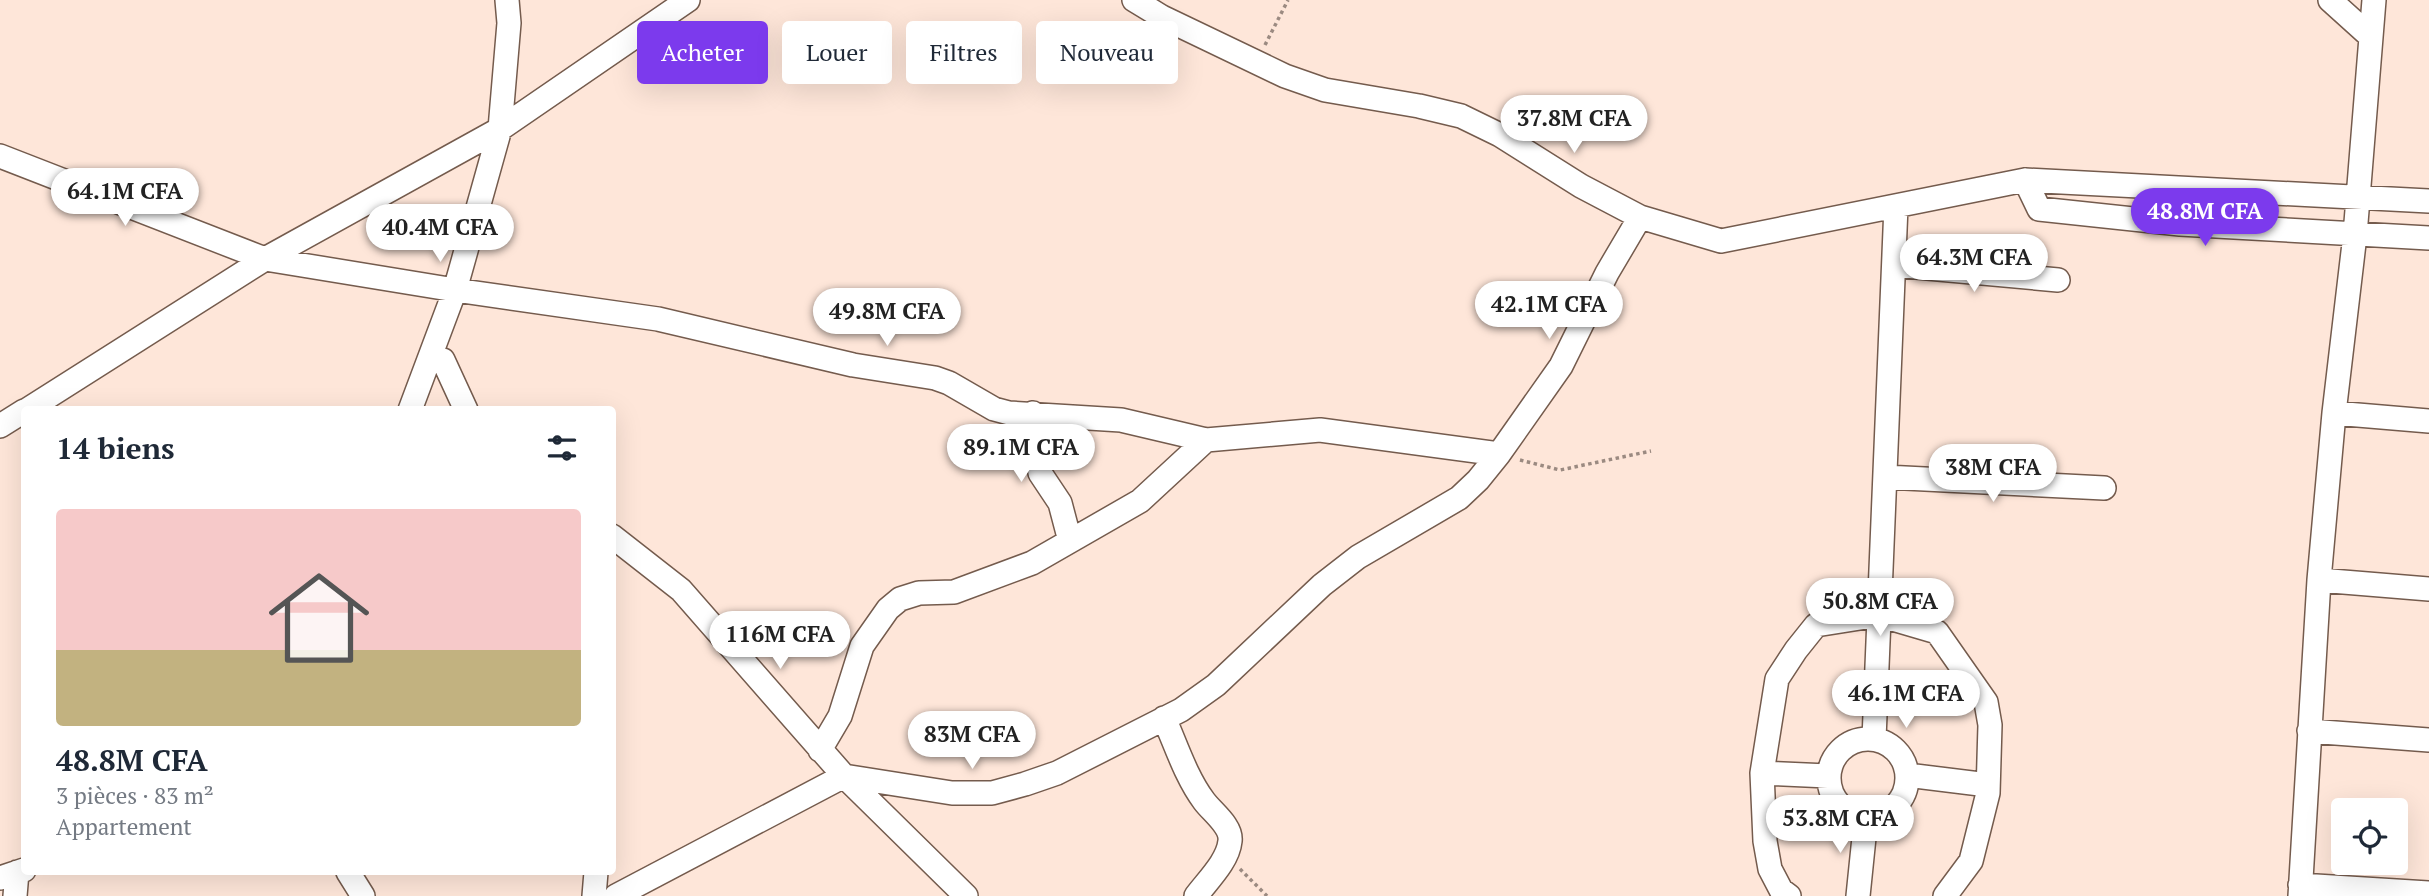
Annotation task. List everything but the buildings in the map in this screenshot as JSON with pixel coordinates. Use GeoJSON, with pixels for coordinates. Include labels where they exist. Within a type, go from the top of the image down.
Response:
{"type":"FeatureCollection","features":[{"type":"Feature","properties":{"kind":"street"},"geometry":{"type":"LineString","coordinates":[[412,406],[455,290],[500,129],[509,23],[507,0]]}},
{"type":"Feature","properties":{"kind":"street"},"geometry":{"type":"LineString","coordinates":[[32,406],[265,259],[500,129],[688,0]]}},
{"type":"Feature","properties":{"kind":"street"},"geometry":{"type":"LineString","coordinates":[[1134,0],[1162,17],[1285,76],[1325,90],[1461,116],[1500,135],[1581,186],[1640,217],[1721,241],[2025,180],[2429,201]]}},
{"type":"Feature","properties":{"kind":"street"},"geometry":{"type":"LineString","coordinates":[[2330,0],[2371,37]]}},
{"type":"Feature","properties":{"kind":"street"},"geometry":{"type":"LineString","coordinates":[[2374,0],[2355,235],[2334,413],[2319,580],[2300,891],[2429,893]]}},
{"type":"Feature","properties":{"kind":"street"},"geometry":{"type":"LineString","coordinates":[[0,156],[265,259],[658,319],[853,365],[935,378],[994,409],[1009,413],[1121,420],[1206,440],[1320,430],[1500,454]]}},
{"type":"Feature","properties":{"kind":"street"},"geometry":{"type":"LineString","coordinates":[[2025,180],[2039,209],[2180,224],[2429,238]]}},
{"type":"Feature","properties":{"kind":"street"},"geometry":{"type":"LineString","coordinates":[[1874,739],[1896,206]]}},
{"type":"Feature","properties":{"kind":"street"},"geometry":{"type":"LineString","coordinates":[[616,896],[844,776],[952,793],[992,793],[1058,773],[1181,710],[1216,685],[1322,584],[1358,557],[1459,498],[1478,480],[1500,454],[1561,366],[1607,273],[1640,217]]}},
{"type":"Feature","properties":{"kind":"street"},"geometry":{"type":"LineString","coordinates":[[1894,265],[2058,280]]}},
{"type":"Feature","properties":{"kind":"street"},"geometry":{"type":"LineString","coordinates":[[443,360],[464,406]]}},
{"type":"Feature","properties":{"kind":"street"},"geometry":{"type":"LineString","coordinates":[[0,426],[21,413]]}},
{"type":"Feature","properties":{"kind":"street"},"geometry":{"type":"LineString","coordinates":[[1033,413],[1040,473],[1060,503],[1070,541]]}},
{"type":"Feature","properties":{"kind":"street"},"geometry":{"type":"LineString","coordinates":[[2334,413],[2429,421]]}},
{"type":"Feature","properties":{"kind":"street"},"geometry":{"type":"LineString","coordinates":[[820,750],[840,716],[862,646],[888,609],[900,599],[919,593],[954,592],[1032,563],[1140,501],[1206,440]]}},
{"type":"Feature","properties":{"kind":"street"},"geometry":{"type":"LineString","coordinates":[[1885,477],[2104,488]]}},
{"type":"Feature","properties":{"kind":"street"},"geometry":{"type":"LineString","coordinates":[[616,539],[681,590],[844,776],[966,896]]}},
{"type":"Feature","properties":{"kind":"street"},"geometry":{"type":"LineString","coordinates":[[2319,580],[2429,589]]}},
{"type":"Feature","properties":{"kind":"street"},"geometry":{"type":"LineString","coordinates":[[1789,896],[1781,890],[1770,869],[1765,841],[1762,773],[1777,679],[1816,625],[1879,615],[1937,632],[1986,702],[1990,725],[1988,785],[1971,861],[1945,896]]}},
{"type":"Feature","properties":{"kind":"street"},"geometry":{"type":"LineString","coordinates":[[1164,718],[1194,785],[1228,831],[1230,842],[1227,855],[1196,896]]}},
{"type":"Feature","properties":{"kind":"street"},"geometry":{"type":"LineString","coordinates":[[2309,731],[2429,740]]}},
{"type":"Feature","properties":{"kind":"street"},"geometry":{"type":"LineString","coordinates":[[1860,739],[1874,739],[1897,751],[1904,762],[1907,775],[1906,789],[1900,801],[1879,816],[1866,818],[1843,809],[1834,800],[1829,788],[1828,776],[1837,752],[1860,739]]}},
{"type":"Feature","properties":{"kind":"street"},"geometry":{"type":"LineString","coordinates":[[1762,773],[1828,776]]}},
{"type":"Feature","properties":{"kind":"street"},"geometry":{"type":"LineString","coordinates":[[1907,775],[1988,785]]}},
{"type":"Feature","properties":{"kind":"street"},"geometry":{"type":"LineString","coordinates":[[1858,896],[1866,818]]}},
{"type":"Feature","properties":{"kind":"street"},"geometry":{"type":"LineString","coordinates":[[14,873],[15,896]]}},
{"type":"Feature","properties":{"kind":"street"},"geometry":{"type":"LineString","coordinates":[[350,875],[362,896]]}},
{"type":"Feature","properties":{"kind":"street"},"geometry":{"type":"LineString","coordinates":[[594,896],[596,875]]}},
{"type":"Feature","properties":{"kind":"path"},"geometry":{"type":"LineString","coordinates":[[1257,62],[1288,0]]}},
{"type":"Feature","properties":{"kind":"path"},"geometry":{"type":"LineString","coordinates":[[1500,454],[1560,470],[1651,452]]}},
{"type":"Feature","properties":{"kind":"path"},"geometry":{"type":"LineString","coordinates":[[1227,855],[1267,896]]}}]}
